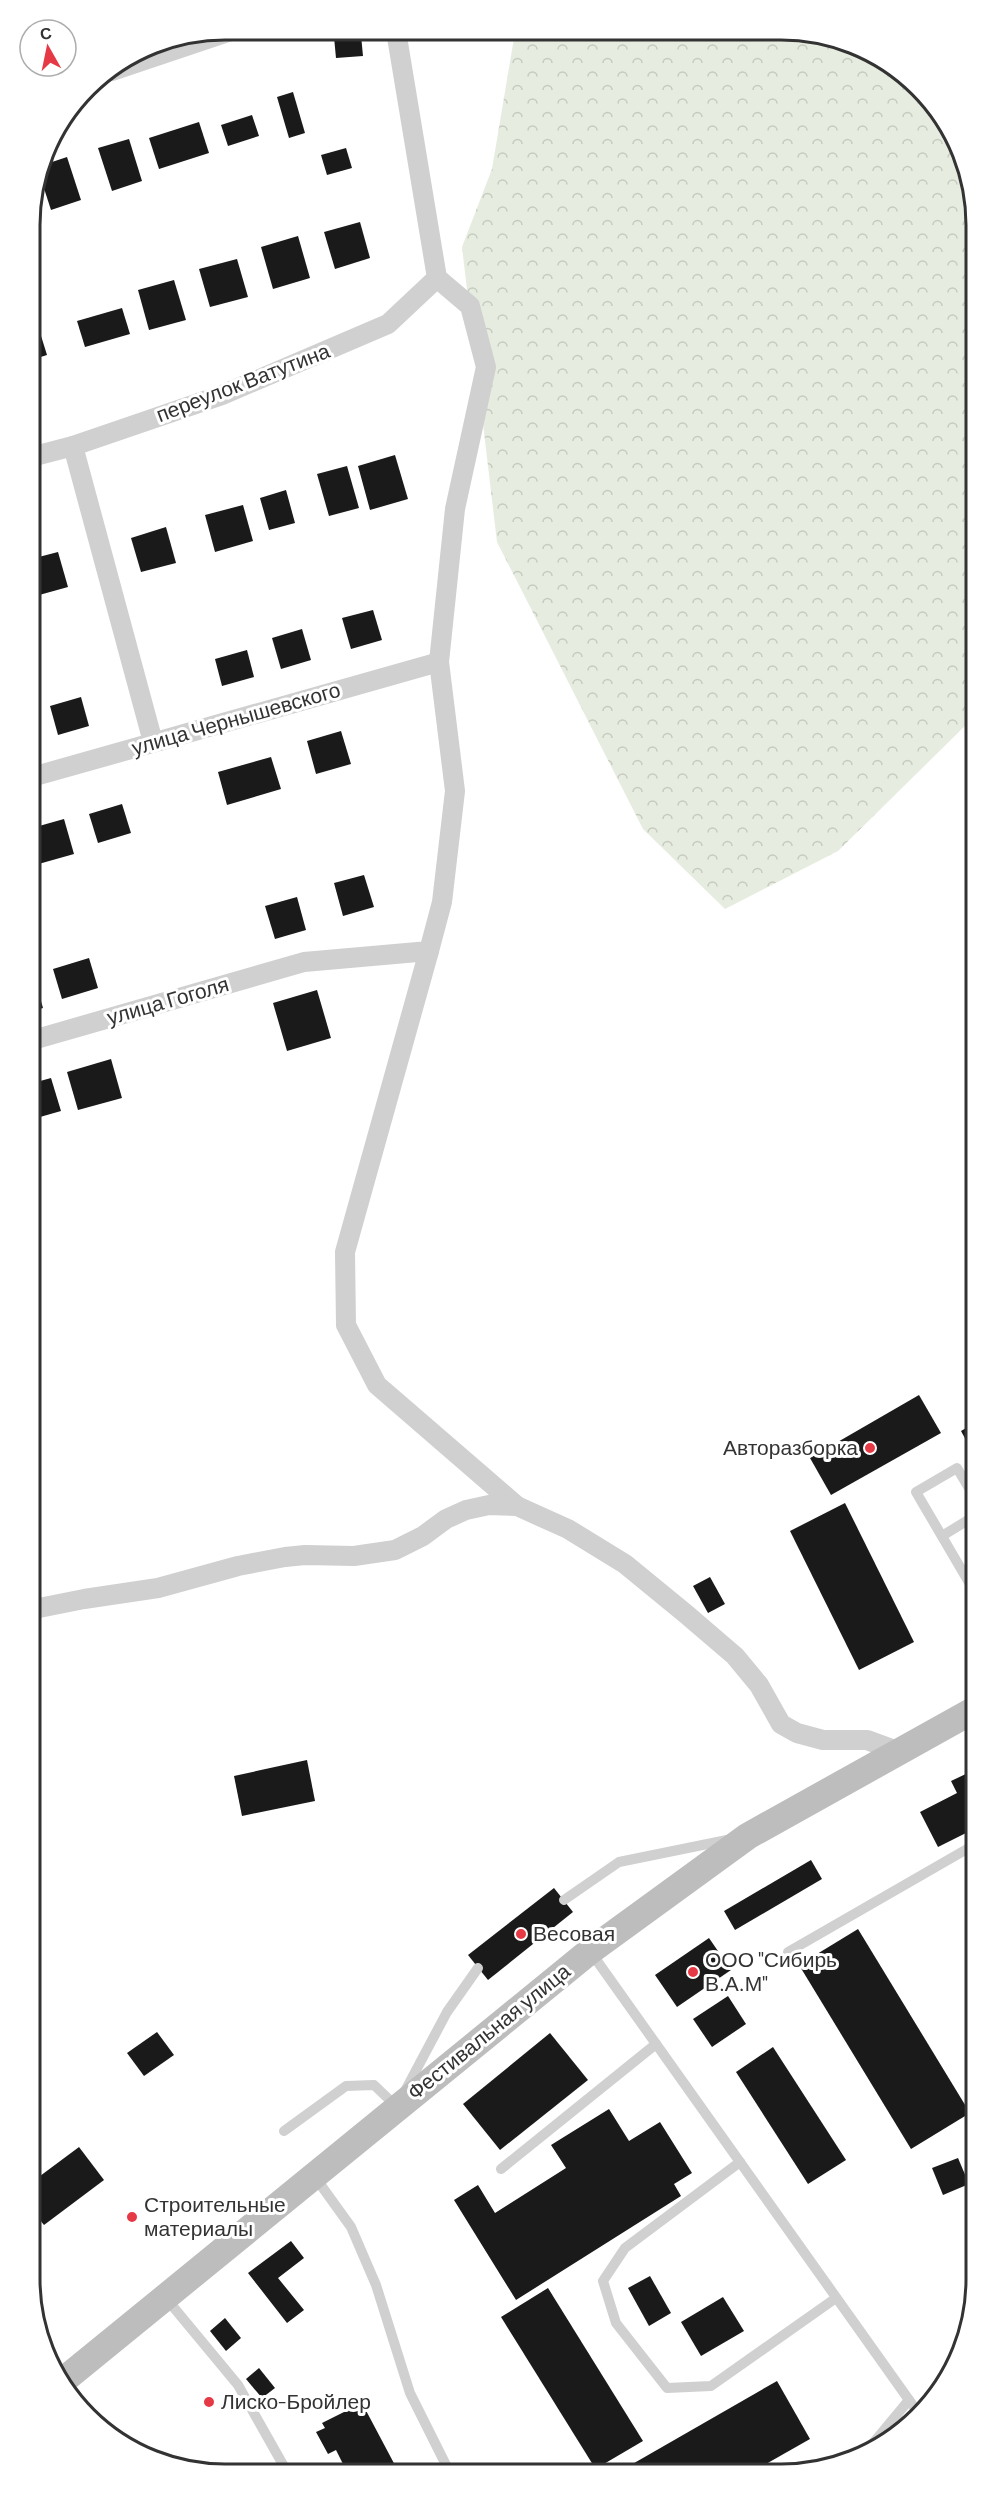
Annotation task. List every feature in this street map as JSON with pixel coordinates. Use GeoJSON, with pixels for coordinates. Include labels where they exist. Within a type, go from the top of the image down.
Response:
{"type":"FeatureCollection","features":[{"type":"Feature","properties":{"kind":"main road","name":"Фестивальная улица"},"geometry":{"type":"LineString","coordinates":[[69,2376],[590,1951],[748,1836],[965,1715]]}},
{"type":"Feature","properties":{"kind":"street"},"geometry":{"type":"LineString","coordinates":[[397,40],[437,278],[470,306],[486,367],[455,509],[439,662],[455,790],[442,902],[345,1252],[346,1324],[377,1385],[517,1506],[568,1529],[625,1564],[686,1614],[735,1656],[759,1685],[781,1724],[797,1733],[823,1740],[867,1740],[897,1751]]}},
{"type":"Feature","properties":{"kind":"street"},"geometry":{"type":"LineString","coordinates":[[159,53],[176,48]]}},
{"type":"Feature","properties":{"kind":"street","name":"переулок Ватутина"},"geometry":{"type":"LineString","coordinates":[[41,455],[222,395],[388,324],[437,278]]}},
{"type":"Feature","properties":{"kind":"street"},"geometry":{"type":"LineString","coordinates":[[73,446],[153,742]]}},
{"type":"Feature","properties":{"kind":"street","name":"улица Чернышевского"},"geometry":{"type":"LineString","coordinates":[[41,774],[439,662]]}},
{"type":"Feature","properties":{"kind":"street","name":"улица Гоголя"},"geometry":{"type":"LineString","coordinates":[[41,1038],[303,962],[429,951]]}},
{"type":"Feature","properties":{"kind":"street"},"geometry":{"type":"LineString","coordinates":[[40,1608],[158,1588],[238,1566],[285,1557],[305,1555],[354,1557],[395,1550],[466,1510],[489,1505],[517,1506]]}},
{"type":"Feature","properties":{"kind":"lane"},"geometry":{"type":"LineString","coordinates":[[965,1482],[957,1468],[916,1492],[965,1576]]}},
{"type":"Feature","properties":{"kind":"lane"},"geometry":{"type":"LineString","coordinates":[[942,1536],[965,1522]]}},
{"type":"Feature","properties":{"kind":"lane"},"geometry":{"type":"LineString","coordinates":[[564,1900],[619,1862],[748,1836]]}},
{"type":"Feature","properties":{"kind":"lane"},"geometry":{"type":"LineString","coordinates":[[788,1952],[965,1850]]}},
{"type":"Feature","properties":{"kind":"lane"},"geometry":{"type":"LineString","coordinates":[[590,1951],[914,2406]]}},
{"type":"Feature","properties":{"kind":"lane"},"geometry":{"type":"LineString","coordinates":[[284,2132],[345,2086],[374,2085],[397,2108],[447,2012],[478,1968]]}},
{"type":"Feature","properties":{"kind":"lane"},"geometry":{"type":"LineString","coordinates":[[501,2169],[656,2044]]}},
{"type":"Feature","properties":{"kind":"lane"},"geometry":{"type":"LineString","coordinates":[[740,2162],[625,2248],[603,2281],[616,2323],[667,2388],[711,2386],[836,2298]]}},
{"type":"Feature","properties":{"kind":"lane"},"geometry":{"type":"LineString","coordinates":[[314,2175],[351,2227],[376,2285],[410,2393],[446,2464]]}},
{"type":"Feature","properties":{"kind":"lane"},"geometry":{"type":"LineString","coordinates":[[165,2297],[238,2385],[283,2464]]}},
{"type":"Feature","properties":{"kind":"lane"},"geometry":{"type":"LineString","coordinates":[[883,2432],[909,2400]]}},
{"type":"Feature","properties":{"kind":"green space"},"geometry":{"type":"Polygon","coordinates":[[[514,40],[780,40],[817,44],[840,50],[893,79],[927,113],[941,133],[959,178],[966,225],[966,725],[838,851],[725,909],[643,829],[497,542],[462,247],[492,169],[514,40]]]}},
{"type":"Feature","properties":{"kind":"building"},"geometry":{"type":"Polygon","coordinates":[[[334,40],[361,40],[363,56],[336,58],[334,40]]]}},
{"type":"Feature","properties":{"kind":"building"},"geometry":{"type":"Polygon","coordinates":[[[293,92],[305,133],[289,138],[277,97],[293,92]]]}},
{"type":"Feature","properties":{"kind":"building"},"geometry":{"type":"Polygon","coordinates":[[[252,115],[259,136],[228,146],[221,125],[252,115]]]}},
{"type":"Feature","properties":{"kind":"building"},"geometry":{"type":"Polygon","coordinates":[[[199,122],[209,153],[159,169],[149,138],[199,122]]]}},
{"type":"Feature","properties":{"kind":"building"},"geometry":{"type":"Polygon","coordinates":[[[129,139],[142,181],[112,191],[98,148],[129,139]]]}},
{"type":"Feature","properties":{"kind":"building"},"geometry":{"type":"Polygon","coordinates":[[[346,148],[352,168],[327,175],[321,155],[346,148]]]}},
{"type":"Feature","properties":{"kind":"building"},"geometry":{"type":"Polygon","coordinates":[[[67,157],[81,200],[51,210],[44,190],[53,162],[67,157]]]}},
{"type":"Feature","properties":{"kind":"building"},"geometry":{"type":"Polygon","coordinates":[[[360,222],[370,258],[335,269],[324,232],[360,222]]]}},
{"type":"Feature","properties":{"kind":"building"},"geometry":{"type":"Polygon","coordinates":[[[298,236],[310,278],[273,289],[261,247],[298,236]]]}},
{"type":"Feature","properties":{"kind":"building"},"geometry":{"type":"Polygon","coordinates":[[[237,259],[248,297],[210,307],[199,269],[237,259]]]}},
{"type":"Feature","properties":{"kind":"building"},"geometry":{"type":"Polygon","coordinates":[[[174,280],[186,320],[149,330],[138,290],[174,280]]]}},
{"type":"Feature","properties":{"kind":"building"},"geometry":{"type":"Polygon","coordinates":[[[122,308],[130,334],[85,347],[77,321],[122,308]]]}},
{"type":"Feature","properties":{"kind":"building"},"geometry":{"type":"Polygon","coordinates":[[[41,336],[47,355],[41,357],[41,336]]]}},
{"type":"Feature","properties":{"kind":"building"},"geometry":{"type":"Polygon","coordinates":[[[395,455],[408,499],[370,510],[358,466],[395,455]]]}},
{"type":"Feature","properties":{"kind":"building"},"geometry":{"type":"Polygon","coordinates":[[[347,466],[359,508],[329,516],[317,474],[347,466]]]}},
{"type":"Feature","properties":{"kind":"building"},"geometry":{"type":"Polygon","coordinates":[[[286,490],[295,523],[269,530],[260,498],[286,490]]]}},
{"type":"Feature","properties":{"kind":"building"},"geometry":{"type":"Polygon","coordinates":[[[243,505],[253,541],[215,552],[205,515],[243,505]]]}},
{"type":"Feature","properties":{"kind":"building"},"geometry":{"type":"Polygon","coordinates":[[[166,527],[176,563],[141,572],[131,538],[166,527]]]}},
{"type":"Feature","properties":{"kind":"building"},"geometry":{"type":"Polygon","coordinates":[[[58,552],[68,587],[41,595],[41,556],[58,552]]]}},
{"type":"Feature","properties":{"kind":"building"},"geometry":{"type":"Polygon","coordinates":[[[373,610],[382,640],[351,649],[342,618],[373,610]]]}},
{"type":"Feature","properties":{"kind":"building"},"geometry":{"type":"Polygon","coordinates":[[[302,629],[311,660],[281,669],[272,638],[302,629]]]}},
{"type":"Feature","properties":{"kind":"building"},"geometry":{"type":"Polygon","coordinates":[[[247,650],[254,677],[222,686],[215,659],[247,650]]]}},
{"type":"Feature","properties":{"kind":"building"},"geometry":{"type":"Polygon","coordinates":[[[81,697],[89,726],[58,735],[50,706],[81,697]]]}},
{"type":"Feature","properties":{"kind":"building"},"geometry":{"type":"Polygon","coordinates":[[[341,731],[351,764],[316,774],[307,741],[341,731]]]}},
{"type":"Feature","properties":{"kind":"building"},"geometry":{"type":"Polygon","coordinates":[[[271,757],[281,789],[227,805],[218,772],[271,757]]]}},
{"type":"Feature","properties":{"kind":"building"},"geometry":{"type":"Polygon","coordinates":[[[122,804],[131,833],[98,843],[89,814],[122,804]]]}},
{"type":"Feature","properties":{"kind":"building"},"geometry":{"type":"Polygon","coordinates":[[[64,819],[74,854],[41,863],[41,826],[64,819]]]}},
{"type":"Feature","properties":{"kind":"building"},"geometry":{"type":"Polygon","coordinates":[[[364,875],[374,907],[343,916],[334,883],[364,875]]]}},
{"type":"Feature","properties":{"kind":"building"},"geometry":{"type":"Polygon","coordinates":[[[297,897],[306,930],[275,939],[265,906],[297,897]]]}},
{"type":"Feature","properties":{"kind":"building"},"geometry":{"type":"Polygon","coordinates":[[[89,958],[98,988],[62,999],[53,969],[89,958]]]}},
{"type":"Feature","properties":{"kind":"building"},"geometry":{"type":"Polygon","coordinates":[[[317,990],[331,1038],[287,1051],[273,1003],[317,990]]]}},
{"type":"Feature","properties":{"kind":"building"},"geometry":{"type":"Polygon","coordinates":[[[111,1059],[122,1098],[78,1110],[67,1072],[111,1059]]]}},
{"type":"Feature","properties":{"kind":"building"},"geometry":{"type":"Polygon","coordinates":[[[51,1078],[61,1111],[41,1117],[41,1081],[51,1078]]]}},
{"type":"Feature","properties":{"kind":"building"},"geometry":{"type":"Polygon","coordinates":[[[919,1395],[941,1433],[831,1495],[810,1458],[919,1395]]]}},
{"type":"Feature","properties":{"kind":"building"},"geometry":{"type":"Polygon","coordinates":[[[965,1428],[965,1439],[961,1431],[965,1428]]]}},
{"type":"Feature","properties":{"kind":"building"},"geometry":{"type":"Polygon","coordinates":[[[845,1503],[914,1642],[859,1670],[790,1531],[845,1503]]]}},
{"type":"Feature","properties":{"kind":"building"},"geometry":{"type":"Polygon","coordinates":[[[710,1577],[725,1604],[708,1613],[693,1586],[710,1577]]]}},
{"type":"Feature","properties":{"kind":"building"},"geometry":{"type":"Polygon","coordinates":[[[307,1760],[315,1801],[242,1816],[234,1776],[307,1760]]]}},
{"type":"Feature","properties":{"kind":"building"},"geometry":{"type":"Polygon","coordinates":[[[965,1774],[965,1833],[938,1847],[920,1812],[957,1793],[951,1781],[965,1774]]]}},
{"type":"Feature","properties":{"kind":"building"},"geometry":{"type":"Polygon","coordinates":[[[811,1860],[822,1879],[735,1930],[724,1911],[811,1860]]]}},
{"type":"Feature","properties":{"kind":"building","name":"Весовая"},"geometry":{"type":"Polygon","coordinates":[[[554,1888],[573,1912],[488,1980],[468,1955],[554,1888]]]}},
{"type":"Feature","properties":{"kind":"building"},"geometry":{"type":"Polygon","coordinates":[[[858,1929],[965,2105],[965,2116],[911,2149],[799,1965],[858,1929]]]}},
{"type":"Feature","properties":{"kind":"building","name":"ООО \"Сибирь В.А.М\""},"geometry":{"type":"Polygon","coordinates":[[[709,1938],[731,1970],[677,2007],[655,1975],[709,1938]]]}},
{"type":"Feature","properties":{"kind":"building"},"geometry":{"type":"Polygon","coordinates":[[[728,1996],[746,2024],[712,2047],[693,2019],[728,1996]]]}},
{"type":"Feature","properties":{"kind":"building"},"geometry":{"type":"Polygon","coordinates":[[[157,2032],[174,2055],[144,2076],[127,2053],[157,2032]]]}},
{"type":"Feature","properties":{"kind":"building"},"geometry":{"type":"Polygon","coordinates":[[[550,2033],[588,2080],[500,2150],[463,2104],[550,2033]]]}},
{"type":"Feature","properties":{"kind":"building"},"geometry":{"type":"Polygon","coordinates":[[[773,2047],[846,2160],[808,2184],[736,2072],[773,2047]]]}},
{"type":"Feature","properties":{"kind":"building"},"geometry":{"type":"Polygon","coordinates":[[[609,2109],[629,2141],[660,2122],[692,2173],[674,2184],[681,2196],[516,2300],[454,2200],[478,2185],[495,2213],[566,2168],[551,2145],[609,2109]]]}},
{"type":"Feature","properties":{"kind":"building"},"geometry":{"type":"Polygon","coordinates":[[[79,2147],[104,2180],[44,2225],[40,2220],[40,2176],[79,2147]]]}},
{"type":"Feature","properties":{"kind":"building"},"geometry":{"type":"Polygon","coordinates":[[[958,2158],[965,2175],[965,2186],[943,2195],[932,2168],[958,2158]]]}},
{"type":"Feature","properties":{"kind":"building"},"geometry":{"type":"Polygon","coordinates":[[[291,2241],[304,2258],[278,2278],[304,2310],[287,2323],[248,2273],[291,2241]]]}},
{"type":"Feature","properties":{"kind":"building"},"geometry":{"type":"Polygon","coordinates":[[[650,2276],[671,2313],[649,2326],[628,2288],[650,2276]]]}},
{"type":"Feature","properties":{"kind":"building"},"geometry":{"type":"Polygon","coordinates":[[[548,2288],[643,2441],[604,2464],[593,2464],[501,2317],[548,2288]]]}},
{"type":"Feature","properties":{"kind":"building"},"geometry":{"type":"Polygon","coordinates":[[[723,2297],[744,2331],[701,2356],[681,2322],[723,2297]]]}},
{"type":"Feature","properties":{"kind":"building"},"geometry":{"type":"Polygon","coordinates":[[[225,2318],[241,2338],[226,2351],[210,2331],[225,2318]]]}},
{"type":"Feature","properties":{"kind":"building"},"geometry":{"type":"Polygon","coordinates":[[[259,2368],[275,2388],[262,2398],[246,2379],[259,2368]]]}},
{"type":"Feature","properties":{"kind":"building"},"geometry":{"type":"Polygon","coordinates":[[[777,2381],[810,2439],[766,2464],[632,2464],[777,2381]]]}},
{"type":"Feature","properties":{"kind":"building"},"geometry":{"type":"Polygon","coordinates":[[[362,2403],[394,2464],[343,2464],[336,2450],[328,2454],[316,2432],[325,2428],[322,2423],[362,2403]]]}},
{"type":"Feature","properties":{"kind":"place","name":"Авторазборка"},"geometry":{"type":"Point","coordinates":[870,1448]}},
{"type":"Feature","properties":{"kind":"place","name":"Весовая"},"geometry":{"type":"Point","coordinates":[521,1934]}},
{"type":"Feature","properties":{"kind":"place","name":"ООО \"Сибирь В.А.М\""},"geometry":{"type":"Point","coordinates":[693,1972]}},
{"type":"Feature","properties":{"kind":"place","name":"Строительные материалы"},"geometry":{"type":"Point","coordinates":[132,2217]}},
{"type":"Feature","properties":{"kind":"place","name":"Лиско-Бройлер"},"geometry":{"type":"Point","coordinates":[209,2402]}}]}
